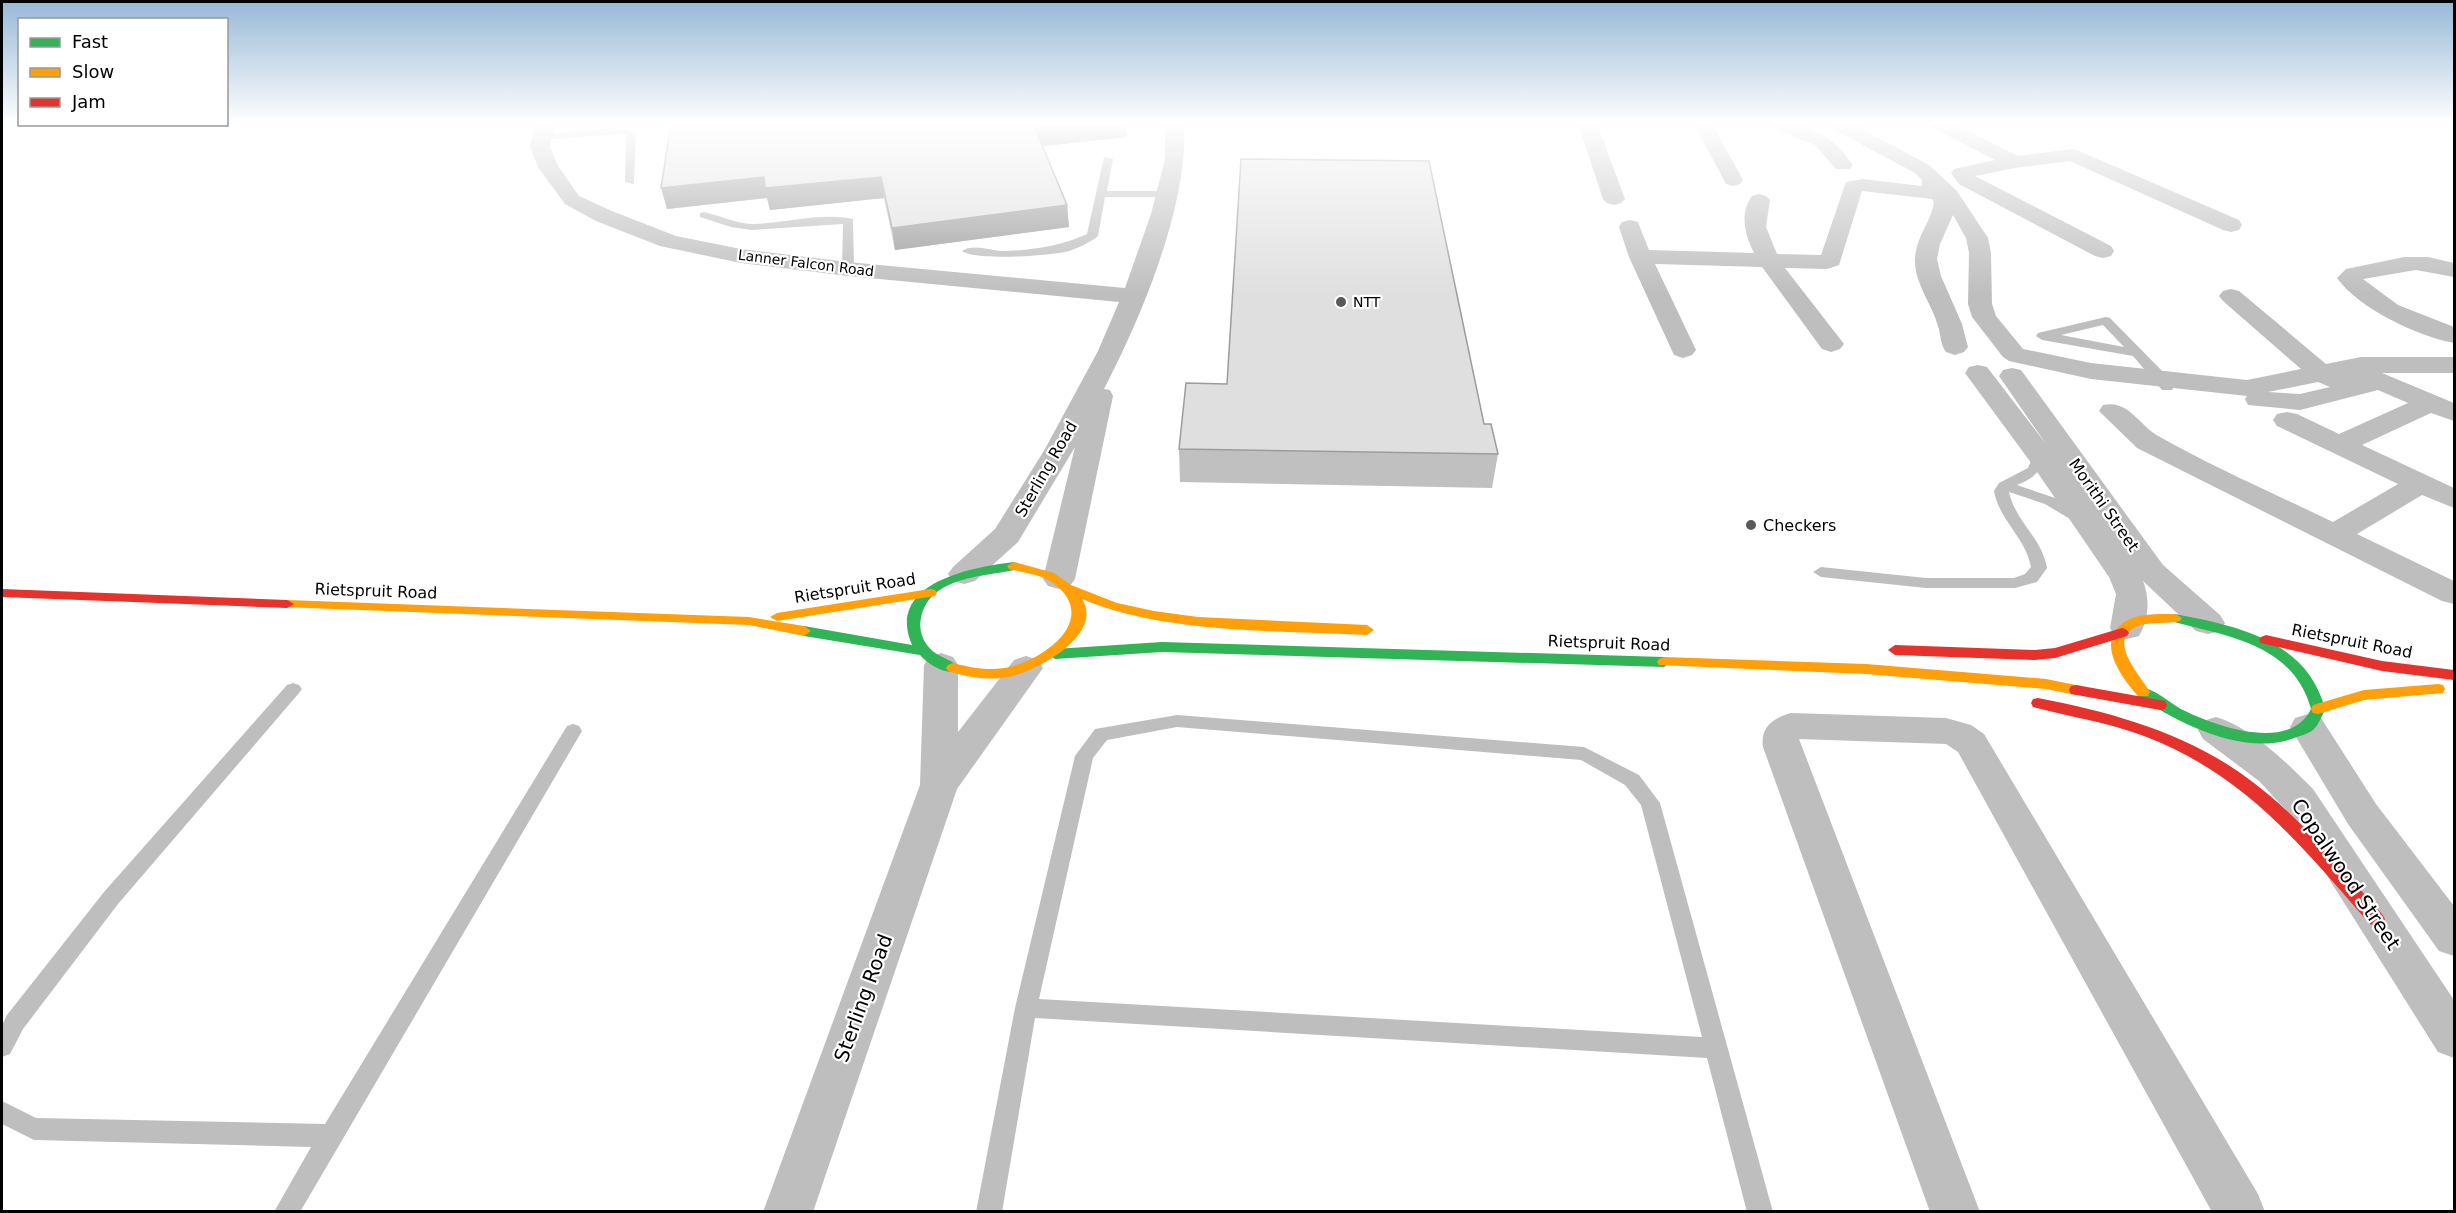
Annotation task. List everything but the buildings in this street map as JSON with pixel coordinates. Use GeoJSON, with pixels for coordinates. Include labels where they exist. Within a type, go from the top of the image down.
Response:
{"type":"FeatureCollection","features":[{"type":"Feature","properties":{"kind":"street","name":"Lanner Falcon Road"},"geometry":{"type":"LineString","coordinates":[[558,181],[572,200],[604,216],[668,241],[699,249],[848,269],[1134,296]]}},
{"type":"Feature","properties":{"kind":"street","name":"Sterling Road"},"geometry":{"type":"LineString","coordinates":[[964,574],[1007,535],[1059,449],[1111,351],[1134,296],[1170,181]]}},
{"type":"Feature","properties":{"kind":"street"},"geometry":{"type":"LineString","coordinates":[[1608,181],[1614,198]]}},
{"type":"Feature","properties":{"kind":"street"},"geometry":{"type":"LineString","coordinates":[[1926,181],[1945,202],[1944,214],[1930,240],[1926,259],[1931,283],[1950,324],[1955,347]]}},
{"type":"Feature","properties":{"kind":"street"},"geometry":{"type":"LineString","coordinates":[[1937,181],[1973,229],[1980,253],[1980,304],[1984,316],[2016,364]]}},
{"type":"Feature","properties":{"kind":"street"},"geometry":{"type":"LineString","coordinates":[[1967,181],[2103,251]]}},
{"type":"Feature","properties":{"kind":"street"},"geometry":{"type":"LineString","coordinates":[[2131,181],[2230,225]]}},
{"type":"Feature","properties":{"kind":"street"},"geometry":{"type":"LineString","coordinates":[[1640,257],[1822,262],[1831,260],[1853,186],[1863,185],[1940,194]]}},
{"type":"Feature","properties":{"kind":"street"},"geometry":{"type":"LineString","coordinates":[[1759,200],[1755,231],[1770,261],[1831,344]]}},
{"type":"Feature","properties":{"kind":"street"},"geometry":{"type":"LineString","coordinates":[[1630,227],[1640,257],[1683,350]]}},
{"type":"Feature","properties":{"kind":"street"},"geometry":{"type":"LineString","coordinates":[[2454,270],[2437,264],[2415,262],[2354,274],[2349,278],[2389,310],[2454,336]]}},
{"type":"Feature","properties":{"kind":"street"},"geometry":{"type":"LineString","coordinates":[[2231,296],[2322,374]]}},
{"type":"Feature","properties":{"kind":"street","name":"Morithi Street"},"geometry":{"type":"LineString","coordinates":[[2016,364],[2002,377],[1977,373],[1958,363],[1953,357],[1955,347],[1980,343],[2016,364],[2165,383]]}},
{"type":"Feature","properties":{"kind":"street","name":"Sterling Road"},"geometry":{"type":"LineString","coordinates":[[1065,584],[1111,351]]}},
{"type":"Feature","properties":{"kind":"street"},"geometry":{"type":"LineString","coordinates":[[2165,383],[2300,402],[2387,363],[2454,364]]}},
{"type":"Feature","properties":{"kind":"street","name":"Morithi Street"},"geometry":{"type":"LineString","coordinates":[[2016,364],[2152,572],[2208,623]]}},
{"type":"Feature","properties":{"kind":"street","name":"Morithi Street"},"geometry":{"type":"LineString","coordinates":[[1977,373],[2040,455],[2125,577],[2132,594],[2124,630]]}},
{"type":"Feature","properties":{"kind":"street"},"geometry":{"type":"LineString","coordinates":[[2165,383],[2247,388],[2322,374],[2380,382],[2442,408]]}},
{"type":"Feature","properties":{"kind":"street"},"geometry":{"type":"LineString","coordinates":[[2380,382],[2409,377],[2454,378]]}},
{"type":"Feature","properties":{"kind":"street"},"geometry":{"type":"LineString","coordinates":[[2340,444],[2442,408]]}},
{"type":"Feature","properties":{"kind":"street"},"geometry":{"type":"LineString","coordinates":[[2113,411],[2147,442],[2454,594]]}},
{"type":"Feature","properties":{"kind":"street"},"geometry":{"type":"LineString","coordinates":[[2287,420],[2454,499]]}},
{"type":"Feature","properties":{"kind":"street"},"geometry":{"type":"LineString","coordinates":[[2334,534],[2421,483]]}},
{"type":"Feature","properties":{"kind":"street"},"geometry":{"type":"LineString","coordinates":[[1065,584],[1078,600],[1081,614],[1077,628],[1069,642],[1040,661],[1004,673],[959,672],[932,658],[915,640],[915,616],[920,604],[930,593],[945,582],[964,574],[988,567],[1014,566],[1039,570],[1114,607],[1154,615],[1198,621],[1383,631]]}},
{"type":"Feature","properties":{"kind":"street","name":"Rietspruit Road"},"geometry":{"type":"LineString","coordinates":[[2,593],[749,621],[932,658]]}},
{"type":"Feature","properties":{"kind":"street","name":"Rietspruit Road"},"geometry":{"type":"LineString","coordinates":[[749,621],[930,593]]}},
{"type":"Feature","properties":{"kind":"street"},"geometry":{"type":"LineString","coordinates":[[1879,650],[2035,655],[2055,653],[2148,620],[2175,618],[2208,623],[2244,635],[2273,651],[2297,670],[2313,690],[2313,718],[2362,814],[2454,938]]}},
{"type":"Feature","properties":{"kind":"street"},"geometry":{"type":"LineString","coordinates":[[2124,630],[2117,654],[2130,679],[2160,705],[2186,719],[2216,730],[2253,737],[2285,736],[2313,718],[2364,695],[2398,690],[2454,688]]}},
{"type":"Feature","properties":{"kind":"street","name":"Rietspruit Road"},"geometry":{"type":"LineString","coordinates":[[2244,635],[2382,666],[2454,675]]}},
{"type":"Feature","properties":{"kind":"street","name":"Rietspruit Road"},"geometry":{"type":"LineString","coordinates":[[1040,661],[1162,647],[1866,669],[2046,684],[2160,705]]}},
{"type":"Feature","properties":{"kind":"street","name":"Sterling Road"},"geometry":{"type":"LineString","coordinates":[[932,658],[939,785]]}},
{"type":"Feature","properties":{"kind":"street","name":"Sterling Road"},"geometry":{"type":"LineString","coordinates":[[788,1212],[939,785],[1040,661]]}},
{"type":"Feature","properties":{"kind":"street"},"geometry":{"type":"LineString","coordinates":[[1698,663],[1905,686]]}},
{"type":"Feature","properties":{"kind":"street"},"geometry":{"type":"LineString","coordinates":[[2019,700],[2113,720],[2163,737],[2208,760],[2249,787],[2291,826],[2376,919]]}},
{"type":"Feature","properties":{"kind":"street"},"geometry":{"type":"LineString","coordinates":[[1955,1212],[1782,747],[1780,735],[1791,726],[1946,730],[1958,734],[1971,743],[2240,1212]]}},
{"type":"Feature","properties":{"kind":"street","name":"Copalwood Street"},"geometry":{"type":"LineString","coordinates":[[2216,730],[2272,771],[2299,799],[2454,1038]]}},
{"type":"Feature","properties":{"kind":"lane"},"geometry":{"type":"LineString","coordinates":[[968,251],[1003,254],[1066,248],[1092,236],[1104,181]]}},
{"type":"Feature","properties":{"kind":"lane"},"geometry":{"type":"LineString","coordinates":[[1101,194],[1167,194]]}},
{"type":"Feature","properties":{"kind":"lane"},"geometry":{"type":"LineString","coordinates":[[704,215],[735,225],[752,227],[838,219],[849,221],[848,269]]}},
{"type":"Feature","properties":{"kind":"lane"},"geometry":{"type":"LineString","coordinates":[[2137,353],[2042,336],[2106,321],[2137,353],[2165,383]]}},
{"type":"Feature","properties":{"kind":"lane"},"geometry":{"type":"LineString","coordinates":[[1821,572],[1926,584],[2015,583],[2031,578],[2039,568],[2039,561],[2028,538],[2003,504],[2001,491],[2004,486],[2034,470],[2040,455]]}},
{"type":"Feature","properties":{"kind":"lane"},"geometry":{"type":"LineString","coordinates":[[2004,486],[2050,501],[2091,527]]}},
{"type":"Feature","properties":{"kind":"lane"},"geometry":{"type":"LineString","coordinates":[[2,1047],[15,1022],[111,898],[293,689]]}},
{"type":"Feature","properties":{"kind":"lane"},"geometry":{"type":"LineString","coordinates":[[989,1212],[1026,1008],[1084,756],[1101,734],[1177,721],[1584,754],[1632,780],[1650,803],[1714,1048],[1760,1212]]}},
{"type":"Feature","properties":{"kind":"lane"},"geometry":{"type":"LineString","coordinates":[[286,1212],[573,731]]}},
{"type":"Feature","properties":{"kind":"lane"},"geometry":{"type":"LineString","coordinates":[[1026,1008],[1714,1048]]}},
{"type":"Feature","properties":{"kind":"lane"},"geometry":{"type":"LineString","coordinates":[[2,1112],[34,1129],[331,1136]]}},
{"type":"Feature","properties":{"kind":"traffic: fast"},"geometry":{"type":"LineString","coordinates":[[953,668],[939,663],[920,646],[913,623],[916,611],[923,599],[934,589],[962,575],[1014,566]]}},
{"type":"Feature","properties":{"kind":"traffic: fast"},"geometry":{"type":"LineString","coordinates":[[2143,692],[2159,703],[2199,723],[2244,736],[2266,738],[2287,736],[2305,728],[2318,709],[2314,693],[2303,675],[2290,661],[2273,649],[2233,632],[2175,618]]}},
{"type":"Feature","properties":{"kind":"traffic: fast"},"geometry":{"type":"LineString","coordinates":[[804,631],[922,651]]}},
{"type":"Feature","properties":{"kind":"traffic: fast"},"geometry":{"type":"LineString","coordinates":[[1055,654],[1162,647],[1664,662]]}},
{"type":"Feature","properties":{"kind":"traffic: slow"},"geometry":{"type":"LineString","coordinates":[[953,668],[993,674],[1018,670],[1056,649],[1076,627],[1080,615],[1078,602],[1063,585],[1049,576],[1014,566]]}},
{"type":"Feature","properties":{"kind":"traffic: slow"},"geometry":{"type":"LineString","coordinates":[[1071,589],[1114,607],[1154,615],[1198,621],[1367,630]]}},
{"type":"Feature","properties":{"kind":"traffic: slow"},"geometry":{"type":"LineString","coordinates":[[777,617],[930,593]]}},
{"type":"Feature","properties":{"kind":"traffic: slow"},"geometry":{"type":"LineString","coordinates":[[287,604],[749,621],[804,631]]}},
{"type":"Feature","properties":{"kind":"traffic: slow"},"geometry":{"type":"LineString","coordinates":[[2143,692],[2124,667],[2120,658],[2118,639],[2123,631],[2137,622],[2175,618]]}},
{"type":"Feature","properties":{"kind":"traffic: slow"},"geometry":{"type":"LineString","coordinates":[[1664,662],[1866,669],[2046,684],[2076,690]]}},
{"type":"Feature","properties":{"kind":"traffic: slow"},"geometry":{"type":"LineString","coordinates":[[2318,709],[2364,695],[2438,689]]}},
{"type":"Feature","properties":{"kind":"traffic: jam"},"geometry":{"type":"LineString","coordinates":[[2,593],[287,604]]}},
{"type":"Feature","properties":{"kind":"traffic: jam"},"geometry":{"type":"LineString","coordinates":[[1895,650],[2035,655],[2055,653],[2122,633]]}},
{"type":"Feature","properties":{"kind":"traffic: jam"},"geometry":{"type":"LineString","coordinates":[[2266,640],[2382,666],[2454,675]]}},
{"type":"Feature","properties":{"kind":"traffic: jam"},"geometry":{"type":"LineString","coordinates":[[2076,690],[2160,705]]}},
{"type":"Feature","properties":{"kind":"traffic: jam"},"geometry":{"type":"LineString","coordinates":[[2038,703],[2094,715],[2149,732],[2225,770],[2249,787],[2283,817],[2376,919]]}},
{"type":"Feature","properties":{"kind":"place","name":"NTT"},"geometry":{"type":"Point","coordinates":[1341,302]}},
{"type":"Feature","properties":{"kind":"place","name":"Checkers"},"geometry":{"type":"Point","coordinates":[1751,525]}}]}
